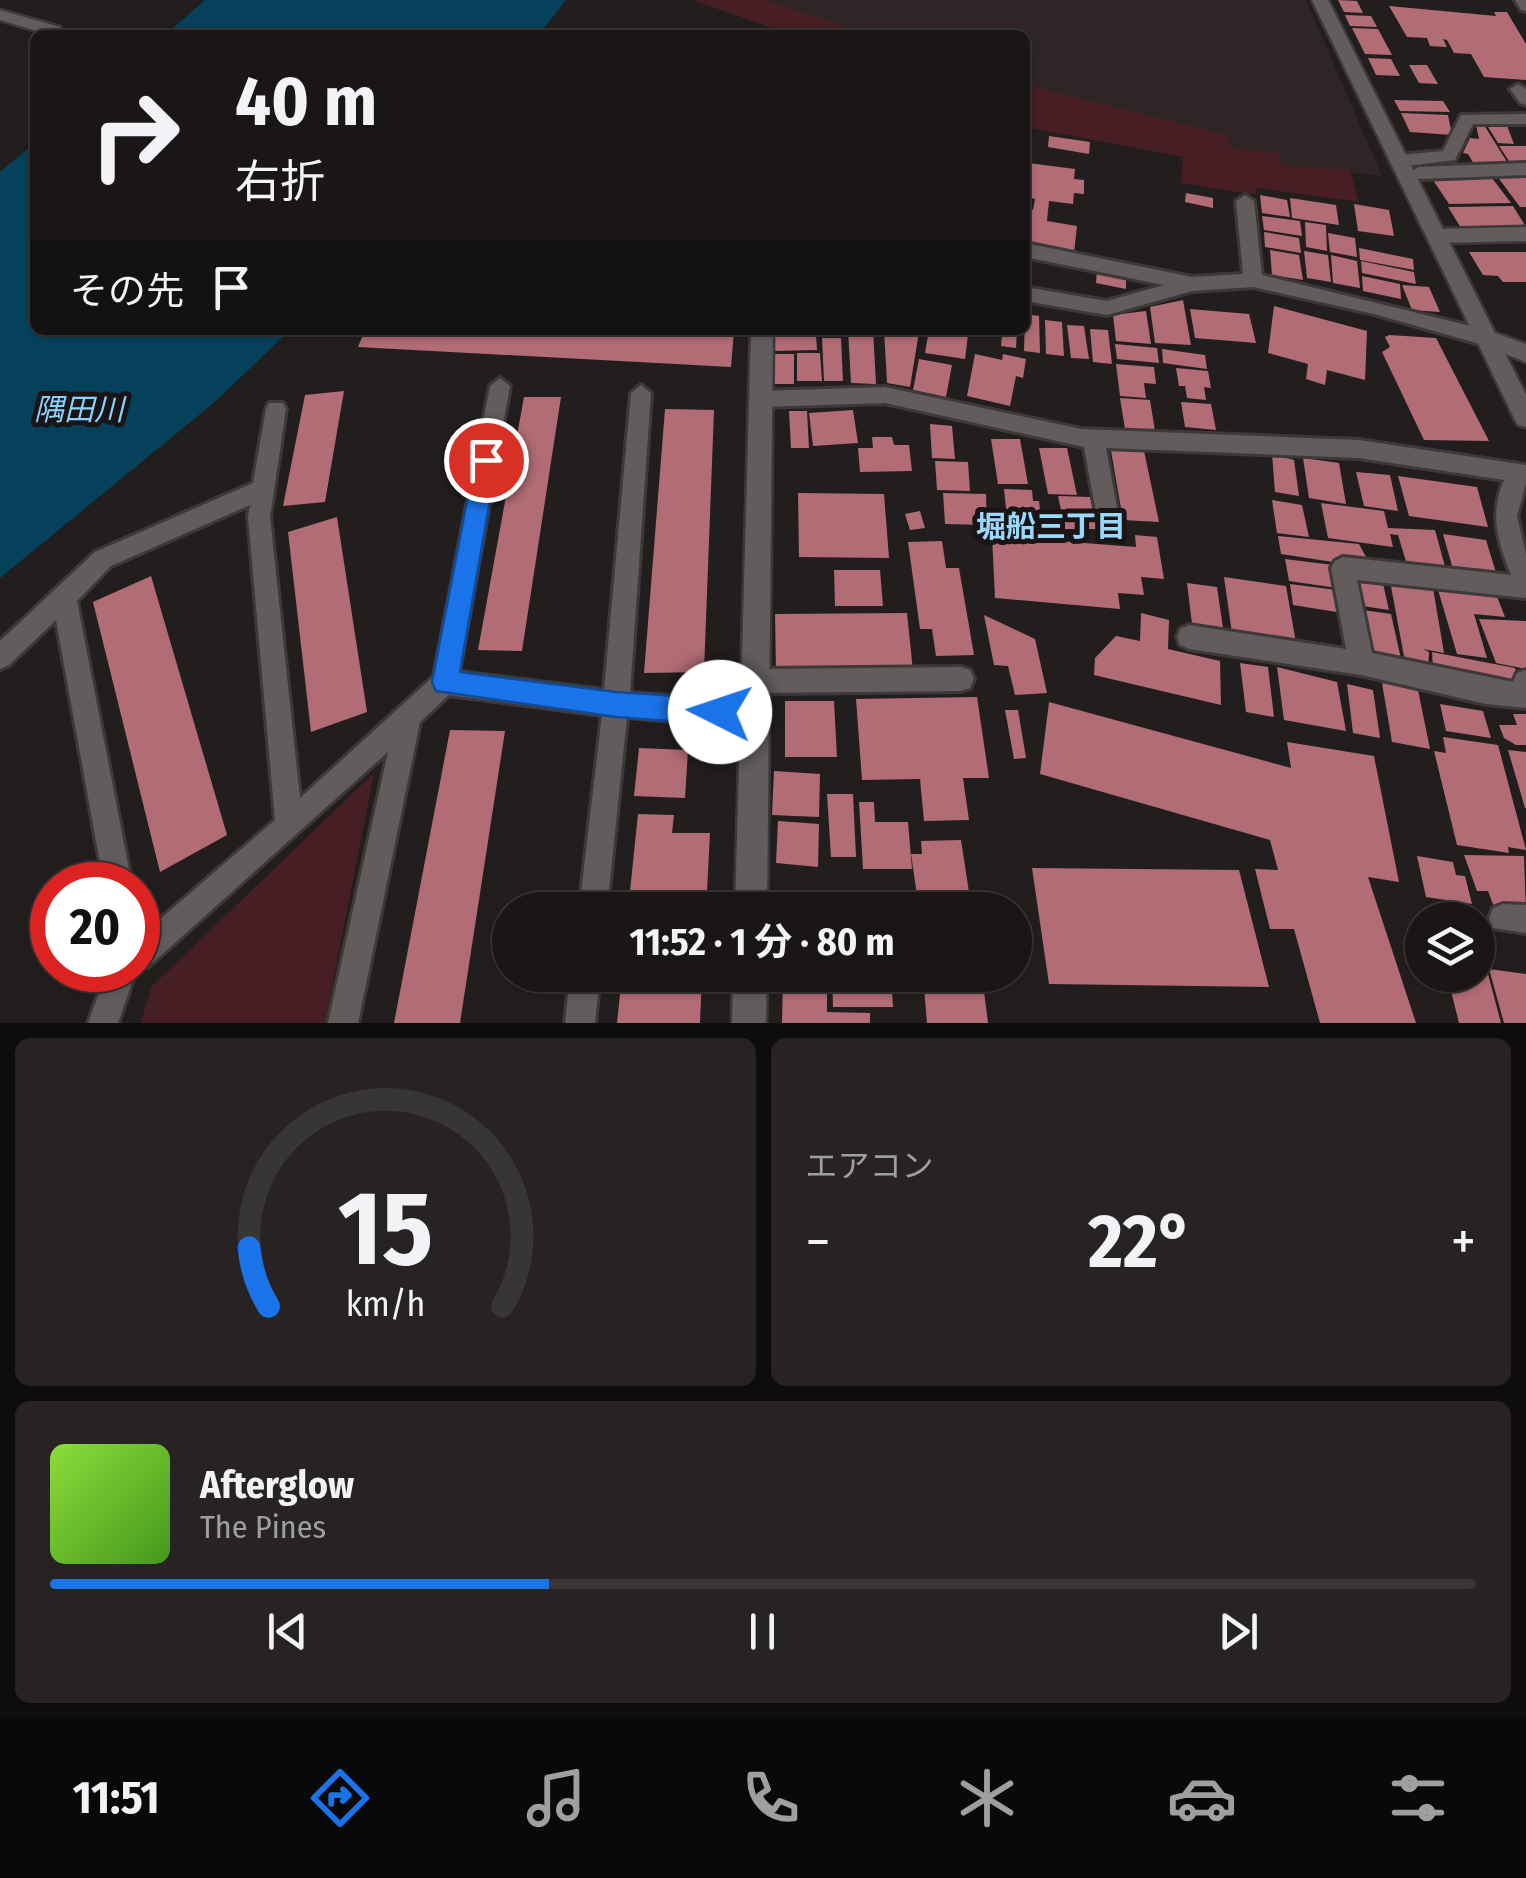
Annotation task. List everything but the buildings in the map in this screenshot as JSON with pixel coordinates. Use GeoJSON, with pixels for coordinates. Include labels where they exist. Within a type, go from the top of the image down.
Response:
{"type":"FeatureCollection","features":[{"type":"Feature","properties":{"kind":"street"},"geometry":{"type":"LineString","coordinates":[[1320,0],[1526,418]]}},
{"type":"Feature","properties":{"kind":"street"},"geometry":{"type":"LineString","coordinates":[[0,15],[51,30]]}},
{"type":"Feature","properties":{"kind":"street"},"geometry":{"type":"LineString","coordinates":[[1437,236],[1526,234]]}},
{"type":"Feature","properties":{"kind":"street"},"geometry":{"type":"LineString","coordinates":[[751,892],[762,335]]}},
{"type":"Feature","properties":{"kind":"street"},"geometry":{"type":"LineString","coordinates":[[1487,338],[1526,353]]}},
{"type":"Feature","properties":{"kind":"street"},"geometry":{"type":"LineString","coordinates":[[749,1023],[750,992]]}},
{"type":"Feature","properties":{"kind":"lane"},"geometry":{"type":"LineString","coordinates":[[1522,0],[1526,6]]}},
{"type":"Feature","properties":{"kind":"lane"},"geometry":{"type":"LineString","coordinates":[[1526,89],[1518,89],[1526,100]]}},
{"type":"Feature","properties":{"kind":"lane"},"geometry":{"type":"LineString","coordinates":[[1403,168],[1449,156],[1467,119],[1526,119]]}},
{"type":"Feature","properties":{"kind":"lane"},"geometry":{"type":"LineString","coordinates":[[1403,168],[1526,170]]}},
{"type":"Feature","properties":{"kind":"lane"},"geometry":{"type":"LineString","coordinates":[[1245,201],[1253,280]]}},
{"type":"Feature","properties":{"kind":"lane"},"geometry":{"type":"LineString","coordinates":[[1030,251],[1192,284]]}},
{"type":"Feature","properties":{"kind":"lane"},"geometry":{"type":"LineString","coordinates":[[1030,295],[1107,308],[1192,284],[1253,280],[1487,338]]}},
{"type":"Feature","properties":{"kind":"lane"},"geometry":{"type":"LineString","coordinates":[[160,937],[289,826],[445,682],[500,386]]}},
{"type":"Feature","properties":{"kind":"lane"},"geometry":{"type":"LineString","coordinates":[[594,892],[616,704],[641,392]]}},
{"type":"Feature","properties":{"kind":"lane"},"geometry":{"type":"LineString","coordinates":[[761,399],[884,395],[1093,438],[1359,449],[1522,474],[1505,498],[1509,542],[1526,584],[1343,568],[1361,663]]}},
{"type":"Feature","properties":{"kind":"lane"},"geometry":{"type":"LineString","coordinates":[[276,408],[259,517],[289,826]]}},
{"type":"Feature","properties":{"kind":"lane"},"geometry":{"type":"LineString","coordinates":[[1093,438],[1110,529]]}},
{"type":"Feature","properties":{"kind":"lane"},"geometry":{"type":"LineString","coordinates":[[0,658],[104,559],[264,488]]}},
{"type":"Feature","properties":{"kind":"lane"},"geometry":{"type":"LineString","coordinates":[[64,597],[114,862]]}},
{"type":"Feature","properties":{"kind":"lane"},"geometry":{"type":"LineString","coordinates":[[1189,636],[1361,663],[1486,692],[1525,696],[1526,682]]}},
{"type":"Feature","properties":{"kind":"lane"},"geometry":{"type":"LineString","coordinates":[[754,681],[961,679]]}},
{"type":"Feature","properties":{"kind":"lane"},"geometry":{"type":"LineString","coordinates":[[445,682],[616,704],[754,715]]}},
{"type":"Feature","properties":{"kind":"lane"},"geometry":{"type":"LineString","coordinates":[[343,1023],[409,716]]}},
{"type":"Feature","properties":{"kind":"lane"},"geometry":{"type":"LineString","coordinates":[[103,1023],[115,992]]}},
{"type":"Feature","properties":{"kind":"lane"},"geometry":{"type":"LineString","coordinates":[[580,1023],[583,992]]}},
{"type":"Feature","properties":{"kind":"shaded area"},"geometry":{"type":"Polygon","coordinates":[[[692,0],[765,0],[855,30],[779,30],[692,0]]]}},
{"type":"Feature","properties":{"kind":"shaded area"},"geometry":{"type":"Polygon","coordinates":[[[737,0],[1306,0],[1382,176],[1228,158],[1030,92],[1030,30],[820,30],[737,0]]]}},
{"type":"Feature","properties":{"kind":"shaded area"},"geometry":{"type":"Polygon","coordinates":[[[1030,86],[1227,135],[1231,149],[1278,153],[1282,165],[1350,170],[1359,202],[1257,188],[1256,195],[1181,183],[1183,157],[1030,128],[1030,86]]]}},
{"type":"Feature","properties":{"kind":"shaded area"},"geometry":{"type":"Polygon","coordinates":[[[374,773],[325,1023],[141,1023],[150,992],[160,992],[160,978],[374,773]]]}},
{"type":"Feature","properties":{"kind":"water"},"geometry":{"type":"Polygon","coordinates":[[[205,0],[566,0],[543,30],[171,30],[205,0]]]}},
{"type":"Feature","properties":{"kind":"water","name":"隅田川"},"geometry":{"type":"Polygon","coordinates":[[[30,147],[30,335],[285,335],[216,401],[0,578],[0,172],[30,147]]]}},
{"type":"Feature","properties":{"kind":"district","name":"堀船三丁目"},"geometry":{"type":"Point","coordinates":[1051,527]}},
{"type":"Feature","properties":{"kind":"route"},"geometry":{"type":"LineString","coordinates":[[486,460],[445,682],[616,704],[720,712]]}}]}
